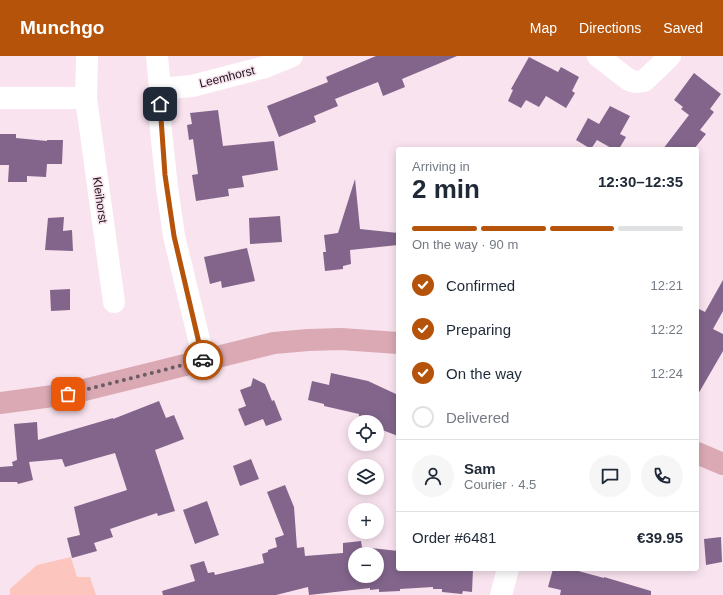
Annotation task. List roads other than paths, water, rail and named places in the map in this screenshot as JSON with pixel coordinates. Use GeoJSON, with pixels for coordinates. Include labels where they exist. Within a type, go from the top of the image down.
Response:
{"type":"FeatureCollection","features":[{"type":"Feature","properties":{"kind":"main road"},"geometry":{"type":"LineString","coordinates":[[0,403],[68,394],[274,343],[341,339],[396,343]]}},
{"type":"Feature","properties":{"kind":"main road"},"geometry":{"type":"LineString","coordinates":[[699,454],[723,464]]}},
{"type":"Feature","properties":{"kind":"street","name":"Kleihorst"},"geometry":{"type":"LineString","coordinates":[[87,56],[86,98],[114,302]]}},
{"type":"Feature","properties":{"kind":"street"},"geometry":{"type":"LineString","coordinates":[[157,56],[160,89],[160,120],[174,236],[204,360]]}},
{"type":"Feature","properties":{"kind":"street","name":"Leemhorst"},"geometry":{"type":"LineString","coordinates":[[160,89],[192,86],[265,67],[292,56]]}},
{"type":"Feature","properties":{"kind":"street"},"geometry":{"type":"LineString","coordinates":[[598,56],[629,80],[635,82],[644,81],[670,56]]}},
{"type":"Feature","properties":{"kind":"street"},"geometry":{"type":"LineString","coordinates":[[0,98],[86,98]]}},
{"type":"Feature","properties":{"kind":"street"},"geometry":{"type":"LineString","coordinates":[[501,595],[507,571]]}}]}
